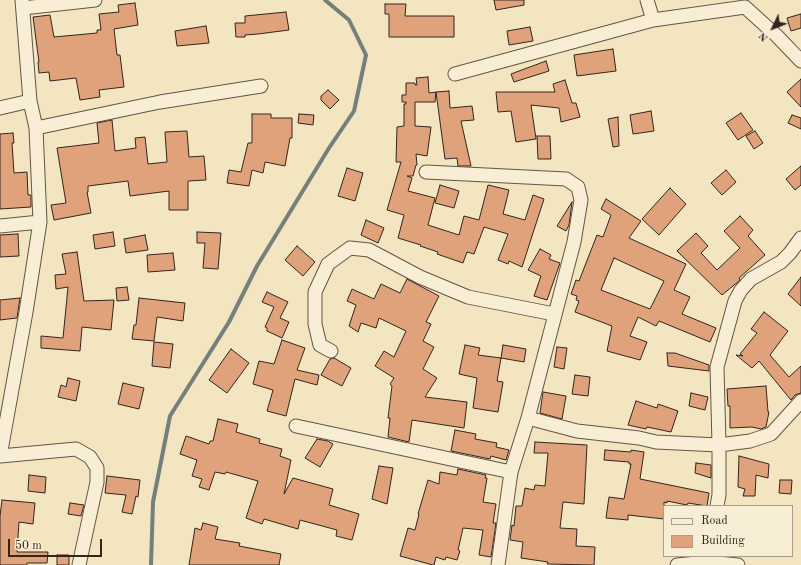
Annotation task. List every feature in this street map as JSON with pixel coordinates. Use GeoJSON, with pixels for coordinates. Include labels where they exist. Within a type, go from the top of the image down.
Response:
{"type":"FeatureCollection","features":[{"type":"Feature","properties":{"kind":"street"},"geometry":{"type":"LineString","coordinates":[[79,565],[97,482],[97,468],[90,457],[76,449],[0,456],[26,312],[40,222],[36,128],[30,102],[22,4],[95,0]]}},
{"type":"Feature","properties":{"kind":"street"},"geometry":{"type":"LineString","coordinates":[[647,0],[653,20]]}},
{"type":"Feature","properties":{"kind":"street"},"geometry":{"type":"LineString","coordinates":[[455,74],[653,20],[746,3],[801,61]]}},
{"type":"Feature","properties":{"kind":"street"},"geometry":{"type":"LineString","coordinates":[[36,128],[160,102],[261,86]]}},
{"type":"Feature","properties":{"kind":"street"},"geometry":{"type":"LineString","coordinates":[[0,108],[30,102]]}},
{"type":"Feature","properties":{"kind":"street"},"geometry":{"type":"LineString","coordinates":[[426,172],[566,179],[578,187],[581,200],[574,242],[528,418],[511,472],[498,565]]}},
{"type":"Feature","properties":{"kind":"street"},"geometry":{"type":"LineString","coordinates":[[0,226],[40,222]]}},
{"type":"Feature","properties":{"kind":"street"},"geometry":{"type":"LineString","coordinates":[[717,505],[719,495],[719,445],[717,367],[735,301],[741,290],[751,280],[781,262],[801,238]]}},
{"type":"Feature","properties":{"kind":"street"},"geometry":{"type":"LineString","coordinates":[[331,351],[320,345],[315,324],[316,292],[328,264],[350,248],[369,250],[420,277],[468,297],[554,314]]}},
{"type":"Feature","properties":{"kind":"street"},"geometry":{"type":"LineString","coordinates":[[528,418],[577,431],[639,438],[656,442],[719,445],[750,441],[771,434],[801,401]]}},
{"type":"Feature","properties":{"kind":"street"},"geometry":{"type":"LineString","coordinates":[[296,426],[511,472]]}},
{"type":"Feature","properties":{"kind":"street"},"geometry":{"type":"LineString","coordinates":[[677,565],[707,561],[738,565]]}},
{"type":"Feature","properties":{"kind":"building"},"geometry":{"type":"Polygon","coordinates":[[[494,0],[524,0],[524,5],[496,10],[494,0]]]}},
{"type":"Feature","properties":{"kind":"building"},"geometry":{"type":"Polygon","coordinates":[[[135,3],[138,25],[114,29],[117,55],[120,55],[124,87],[99,90],[100,97],[80,100],[76,78],[50,81],[49,72],[39,73],[33,17],[50,15],[54,37],[97,33],[97,30],[101,30],[99,14],[119,12],[118,5],[135,3]]]}},
{"type":"Feature","properties":{"kind":"building"},"geometry":{"type":"Polygon","coordinates":[[[385,4],[406,4],[405,16],[454,16],[454,37],[389,37],[389,14],[385,14],[385,4]]]}},
{"type":"Feature","properties":{"kind":"building"},"geometry":{"type":"Polygon","coordinates":[[[286,12],[289,30],[236,37],[235,23],[245,23],[245,16],[286,12]]]}},
{"type":"Feature","properties":{"kind":"building"},"geometry":{"type":"Polygon","coordinates":[[[801,14],[801,28],[791,31],[787,18],[801,14]]]}},
{"type":"Feature","properties":{"kind":"building"},"geometry":{"type":"Polygon","coordinates":[[[206,26],[209,43],[177,46],[175,31],[206,26]]]}},
{"type":"Feature","properties":{"kind":"building"},"geometry":{"type":"Polygon","coordinates":[[[530,27],[533,41],[509,45],[507,31],[530,27]]]}},
{"type":"Feature","properties":{"kind":"building"},"geometry":{"type":"Polygon","coordinates":[[[613,49],[616,71],[577,76],[574,55],[613,49]]]}},
{"type":"Feature","properties":{"kind":"building"},"geometry":{"type":"Polygon","coordinates":[[[546,61],[549,71],[514,82],[511,74],[546,61]]]}},
{"type":"Feature","properties":{"kind":"building"},"geometry":{"type":"Polygon","coordinates":[[[428,77],[429,93],[436,92],[435,102],[415,102],[415,126],[431,127],[427,156],[416,154],[417,165],[413,176],[407,176],[412,178],[408,191],[435,198],[428,225],[459,235],[464,216],[479,220],[488,185],[509,190],[503,214],[525,220],[533,195],[544,199],[522,267],[509,261],[508,264],[498,260],[508,234],[484,227],[474,254],[467,252],[463,263],[437,254],[438,252],[420,246],[421,245],[398,238],[404,215],[387,210],[401,162],[396,162],[397,127],[404,126],[404,104],[406,104],[406,102],[402,102],[402,95],[406,95],[406,83],[415,83],[415,85],[417,85],[416,78],[428,77]]]}},
{"type":"Feature","properties":{"kind":"building"},"geometry":{"type":"Polygon","coordinates":[[[801,79],[801,107],[787,92],[801,79]]]}},
{"type":"Feature","properties":{"kind":"building"},"geometry":{"type":"Polygon","coordinates":[[[565,80],[572,103],[576,103],[580,117],[561,122],[559,108],[531,105],[536,139],[516,142],[511,111],[498,112],[496,92],[555,92],[553,84],[565,80]]]}},
{"type":"Feature","properties":{"kind":"building"},"geometry":{"type":"Polygon","coordinates":[[[328,90],[339,100],[330,109],[321,100],[321,96],[328,90]]]}},
{"type":"Feature","properties":{"kind":"building"},"geometry":{"type":"Polygon","coordinates":[[[449,91],[450,108],[472,106],[474,120],[461,121],[471,166],[458,166],[457,158],[445,159],[436,92],[449,91]]]}},
{"type":"Feature","properties":{"kind":"building"},"geometry":{"type":"Polygon","coordinates":[[[651,111],[654,131],[633,134],[630,115],[651,111]]]}},
{"type":"Feature","properties":{"kind":"building"},"geometry":{"type":"Polygon","coordinates":[[[741,113],[753,130],[738,140],[726,123],[741,113]]]}},
{"type":"Feature","properties":{"kind":"building"},"geometry":{"type":"Polygon","coordinates":[[[252,114],[271,114],[271,118],[292,118],[292,138],[290,138],[285,166],[265,162],[263,173],[252,170],[249,186],[227,183],[229,170],[241,172],[248,143],[252,143],[252,114]]]}},
{"type":"Feature","properties":{"kind":"building"},"geometry":{"type":"Polygon","coordinates":[[[299,114],[314,115],[313,125],[298,123],[299,114]]]}},
{"type":"Feature","properties":{"kind":"building"},"geometry":{"type":"Polygon","coordinates":[[[792,115],[801,118],[801,129],[788,123],[792,115]]]}},
{"type":"Feature","properties":{"kind":"building"},"geometry":{"type":"Polygon","coordinates":[[[618,117],[619,146],[613,147],[608,119],[618,117]]]}},
{"type":"Feature","properties":{"kind":"building"},"geometry":{"type":"Polygon","coordinates":[[[112,120],[115,151],[136,148],[135,138],[145,137],[148,164],[167,162],[165,132],[187,131],[189,157],[204,156],[206,180],[188,181],[188,210],[169,210],[169,191],[130,196],[128,181],[88,186],[87,192],[91,213],[54,220],[51,205],[66,203],[57,148],[99,143],[97,123],[112,120]]]}},
{"type":"Feature","properties":{"kind":"building"},"geometry":{"type":"Polygon","coordinates":[[[755,131],[763,143],[754,149],[746,136],[755,131]]]}},
{"type":"Feature","properties":{"kind":"building"},"geometry":{"type":"Polygon","coordinates":[[[13,133],[14,143],[12,143],[14,173],[27,172],[28,195],[31,195],[31,207],[0,209],[0,134],[13,133]]]}},
{"type":"Feature","properties":{"kind":"building"},"geometry":{"type":"Polygon","coordinates":[[[537,136],[550,136],[551,159],[538,159],[537,136]]]}},
{"type":"Feature","properties":{"kind":"building"},"geometry":{"type":"Polygon","coordinates":[[[801,166],[801,185],[795,190],[786,179],[801,166]]]}},
{"type":"Feature","properties":{"kind":"building"},"geometry":{"type":"Polygon","coordinates":[[[347,168],[363,173],[355,201],[338,196],[347,168]]]}},
{"type":"Feature","properties":{"kind":"building"},"geometry":{"type":"Polygon","coordinates":[[[726,170],[736,182],[722,195],[711,183],[726,170]]]}},
{"type":"Feature","properties":{"kind":"building"},"geometry":{"type":"Polygon","coordinates":[[[440,185],[459,191],[454,208],[435,203],[440,185]]]}},
{"type":"Feature","properties":{"kind":"building"},"geometry":{"type":"Polygon","coordinates":[[[670,188],[686,204],[659,235],[642,219],[670,188]]]}},
{"type":"Feature","properties":{"kind":"building"},"geometry":{"type":"Polygon","coordinates":[[[606,199],[641,221],[629,238],[686,264],[674,290],[690,297],[682,314],[716,328],[710,342],[659,321],[656,326],[638,317],[630,336],[647,342],[640,360],[607,351],[612,326],[575,312],[579,301],[576,300],[577,296],[571,294],[576,280],[579,281],[597,235],[603,237],[611,215],[601,209],[606,199]],[[614,258],[601,290],[650,309],[664,281],[614,258]]]}},
{"type":"Feature","properties":{"kind":"building"},"geometry":{"type":"Polygon","coordinates":[[[572,202],[569,225],[566,231],[557,226],[572,202]]]}},
{"type":"Feature","properties":{"kind":"building"},"geometry":{"type":"Polygon","coordinates":[[[740,216],[753,230],[748,236],[765,255],[739,278],[739,281],[722,295],[677,251],[696,233],[708,246],[701,253],[717,270],[740,248],[724,231],[740,216]]]}},
{"type":"Feature","properties":{"kind":"building"},"geometry":{"type":"Polygon","coordinates":[[[366,220],[384,228],[378,243],[361,235],[366,220]]]}},
{"type":"Feature","properties":{"kind":"building"},"geometry":{"type":"Polygon","coordinates":[[[113,232],[115,246],[95,249],[93,235],[113,232]]]}},
{"type":"Feature","properties":{"kind":"building"},"geometry":{"type":"Polygon","coordinates":[[[197,232],[221,233],[218,269],[203,268],[205,243],[197,243],[197,232]]]}},
{"type":"Feature","properties":{"kind":"building"},"geometry":{"type":"Polygon","coordinates":[[[18,234],[19,256],[0,257],[0,235],[18,234]]]}},
{"type":"Feature","properties":{"kind":"building"},"geometry":{"type":"Polygon","coordinates":[[[145,235],[148,250],[126,253],[124,239],[145,235]]]}},
{"type":"Feature","properties":{"kind":"building"},"geometry":{"type":"Polygon","coordinates":[[[297,246],[315,262],[303,276],[285,260],[297,246]]]}},
{"type":"Feature","properties":{"kind":"building"},"geometry":{"type":"Polygon","coordinates":[[[540,249],[551,255],[549,259],[560,263],[547,300],[534,296],[541,276],[528,270],[540,249]]]}},
{"type":"Feature","properties":{"kind":"building"},"geometry":{"type":"Polygon","coordinates":[[[77,252],[84,301],[114,300],[111,330],[82,327],[80,351],[41,348],[41,336],[63,338],[68,287],[56,289],[55,275],[66,274],[62,254],[77,252]]]}},
{"type":"Feature","properties":{"kind":"building"},"geometry":{"type":"Polygon","coordinates":[[[173,253],[175,270],[148,272],[147,255],[173,253]]]}},
{"type":"Feature","properties":{"kind":"building"},"geometry":{"type":"Polygon","coordinates":[[[801,277],[801,306],[788,294],[801,277]]]}},
{"type":"Feature","properties":{"kind":"building"},"geometry":{"type":"Polygon","coordinates":[[[407,279],[439,296],[426,322],[431,324],[423,341],[434,347],[423,369],[437,378],[425,397],[467,402],[464,428],[412,420],[409,442],[388,437],[390,418],[388,418],[392,386],[390,384],[394,378],[375,366],[384,351],[394,357],[406,331],[379,318],[376,328],[361,323],[358,332],[349,326],[356,305],[347,301],[352,289],[374,299],[381,284],[400,293],[407,279]]]}},
{"type":"Feature","properties":{"kind":"building"},"geometry":{"type":"Polygon","coordinates":[[[127,287],[129,300],[117,301],[116,288],[127,287]]]}},
{"type":"Feature","properties":{"kind":"building"},"geometry":{"type":"Polygon","coordinates":[[[267,292],[288,302],[280,318],[289,322],[282,338],[267,331],[267,328],[265,327],[274,307],[262,302],[267,292]]]}},
{"type":"Feature","properties":{"kind":"building"},"geometry":{"type":"Polygon","coordinates":[[[20,298],[17,318],[0,320],[0,300],[20,298]]]}},
{"type":"Feature","properties":{"kind":"building"},"geometry":{"type":"Polygon","coordinates":[[[139,298],[185,303],[183,321],[157,317],[154,341],[132,339],[134,325],[136,325],[139,298]]]}},
{"type":"Feature","properties":{"kind":"building"},"geometry":{"type":"Polygon","coordinates":[[[764,312],[788,331],[770,355],[789,377],[801,366],[801,393],[795,395],[791,400],[759,361],[752,368],[736,355],[743,356],[740,354],[757,333],[751,329],[764,312]]]}},
{"type":"Feature","properties":{"kind":"building"},"geometry":{"type":"Polygon","coordinates":[[[282,340],[305,348],[297,370],[319,375],[317,385],[295,379],[286,416],[267,411],[273,390],[253,384],[259,361],[274,364],[282,340]]]}},
{"type":"Feature","properties":{"kind":"building"},"geometry":{"type":"Polygon","coordinates":[[[154,342],[173,344],[170,368],[152,366],[154,342]]]}},
{"type":"Feature","properties":{"kind":"building"},"geometry":{"type":"Polygon","coordinates":[[[465,345],[480,348],[478,355],[501,358],[497,381],[503,382],[498,412],[473,408],[477,378],[459,374],[465,345]]]}},
{"type":"Feature","properties":{"kind":"building"},"geometry":{"type":"Polygon","coordinates":[[[503,345],[526,349],[524,362],[501,358],[503,345]]]}},
{"type":"Feature","properties":{"kind":"building"},"geometry":{"type":"Polygon","coordinates":[[[557,347],[567,348],[564,369],[554,367],[557,347]]]}},
{"type":"Feature","properties":{"kind":"building"},"geometry":{"type":"Polygon","coordinates":[[[231,349],[249,363],[227,393],[209,380],[231,349]]]}},
{"type":"Feature","properties":{"kind":"building"},"geometry":{"type":"Polygon","coordinates":[[[667,353],[675,353],[709,365],[709,371],[668,366],[667,353]]]}},
{"type":"Feature","properties":{"kind":"building"},"geometry":{"type":"Polygon","coordinates":[[[334,358],[351,368],[342,386],[321,375],[330,359],[334,358]]]}},
{"type":"Feature","properties":{"kind":"building"},"geometry":{"type":"Polygon","coordinates":[[[575,375],[590,377],[588,396],[572,394],[575,375]]]}},
{"type":"Feature","properties":{"kind":"building"},"geometry":{"type":"Polygon","coordinates":[[[68,378],[80,381],[76,401],[58,397],[61,385],[66,387],[68,378]]]}},
{"type":"Feature","properties":{"kind":"building"},"geometry":{"type":"Polygon","coordinates":[[[123,383],[144,388],[139,409],[118,404],[123,383]]]}},
{"type":"Feature","properties":{"kind":"building"},"geometry":{"type":"Polygon","coordinates":[[[766,386],[769,412],[766,427],[761,429],[752,427],[730,428],[730,406],[728,406],[727,389],[766,386]]]}},
{"type":"Feature","properties":{"kind":"building"},"geometry":{"type":"Polygon","coordinates":[[[543,392],[566,396],[562,419],[540,413],[543,392]]]}},
{"type":"Feature","properties":{"kind":"building"},"geometry":{"type":"Polygon","coordinates":[[[691,393],[708,397],[705,410],[689,406],[691,393]]]}},
{"type":"Feature","properties":{"kind":"building"},"geometry":{"type":"Polygon","coordinates":[[[636,401],[657,408],[658,404],[678,411],[671,432],[628,425],[636,401]]]}},
{"type":"Feature","properties":{"kind":"building"},"geometry":{"type":"Polygon","coordinates":[[[218,419],[238,424],[236,432],[260,439],[259,443],[282,449],[280,456],[291,460],[284,494],[293,478],[333,489],[329,505],[359,514],[352,540],[336,536],[337,530],[300,520],[298,529],[264,519],[262,524],[246,518],[258,481],[226,472],[225,474],[215,472],[209,490],[199,487],[202,479],[192,476],[197,460],[180,454],[186,436],[209,444],[210,441],[213,441],[218,419]]]}},
{"type":"Feature","properties":{"kind":"building"},"geometry":{"type":"Polygon","coordinates":[[[455,430],[476,434],[475,439],[497,443],[496,447],[509,450],[506,460],[491,456],[490,459],[451,451],[455,430]]]}},
{"type":"Feature","properties":{"kind":"building"},"geometry":{"type":"Polygon","coordinates":[[[317,439],[328,441],[333,444],[320,467],[305,458],[317,439]]]}},
{"type":"Feature","properties":{"kind":"building"},"geometry":{"type":"Polygon","coordinates":[[[535,442],[587,445],[584,504],[563,502],[560,528],[577,529],[576,546],[595,547],[594,565],[547,564],[548,562],[521,558],[523,542],[510,540],[512,525],[514,526],[516,506],[522,506],[525,488],[534,490],[535,485],[545,486],[548,453],[534,453],[535,442]]]}},
{"type":"Feature","properties":{"kind":"building"},"geometry":{"type":"Polygon","coordinates":[[[605,450],[631,452],[631,450],[644,452],[640,479],[709,493],[707,505],[688,503],[687,505],[667,501],[667,503],[664,502],[663,505],[663,519],[628,515],[628,520],[606,518],[609,497],[624,499],[631,464],[629,464],[629,462],[604,460],[605,450]]]}},
{"type":"Feature","properties":{"kind":"building"},"geometry":{"type":"Polygon","coordinates":[[[739,456],[769,464],[768,478],[756,475],[755,496],[743,496],[745,489],[738,487],[739,456]]]}},
{"type":"Feature","properties":{"kind":"building"},"geometry":{"type":"Polygon","coordinates":[[[696,463],[711,465],[711,478],[695,473],[696,463]]]}},
{"type":"Feature","properties":{"kind":"building"},"geometry":{"type":"Polygon","coordinates":[[[379,466],[393,468],[387,504],[372,499],[379,466]]]}},
{"type":"Feature","properties":{"kind":"building"},"geometry":{"type":"Polygon","coordinates":[[[458,469],[486,475],[485,478],[487,478],[483,502],[496,504],[493,523],[496,523],[491,557],[479,555],[483,530],[463,528],[458,550],[460,551],[457,560],[446,557],[445,560],[436,557],[433,565],[400,556],[408,528],[415,530],[428,480],[439,484],[440,472],[457,475],[458,469]]]}},
{"type":"Feature","properties":{"kind":"building"},"geometry":{"type":"Polygon","coordinates":[[[29,475],[46,477],[45,493],[28,491],[29,475]]]}},
{"type":"Feature","properties":{"kind":"building"},"geometry":{"type":"Polygon","coordinates":[[[107,476],[140,480],[138,497],[136,496],[132,514],[122,512],[126,495],[105,493],[107,476]]]}},
{"type":"Feature","properties":{"kind":"building"},"geometry":{"type":"Polygon","coordinates":[[[780,480],[792,480],[791,494],[779,493],[780,480]]]}},
{"type":"Feature","properties":{"kind":"building"},"geometry":{"type":"Polygon","coordinates":[[[2,500],[35,503],[33,524],[19,522],[17,552],[48,552],[47,563],[0,565],[0,516],[2,500]]]}},
{"type":"Feature","properties":{"kind":"building"},"geometry":{"type":"Polygon","coordinates":[[[70,503],[84,505],[81,516],[68,514],[70,503]]]}},
{"type":"Feature","properties":{"kind":"building"},"geometry":{"type":"Polygon","coordinates":[[[203,523],[218,527],[215,539],[240,543],[239,546],[281,554],[279,565],[189,565],[195,528],[201,530],[203,523]]]}},
{"type":"Feature","properties":{"kind":"building"},"geometry":{"type":"Polygon","coordinates":[[[57,555],[69,555],[69,565],[57,565],[57,555]]]}},
{"type":"Feature","properties":{"kind":"waterway"},"geometry":{"type":"LineString","coordinates":[[151,565],[153,502],[170,416],[229,322],[257,266],[329,148],[354,111],[366,55],[349,20],[325,0]]}}]}
